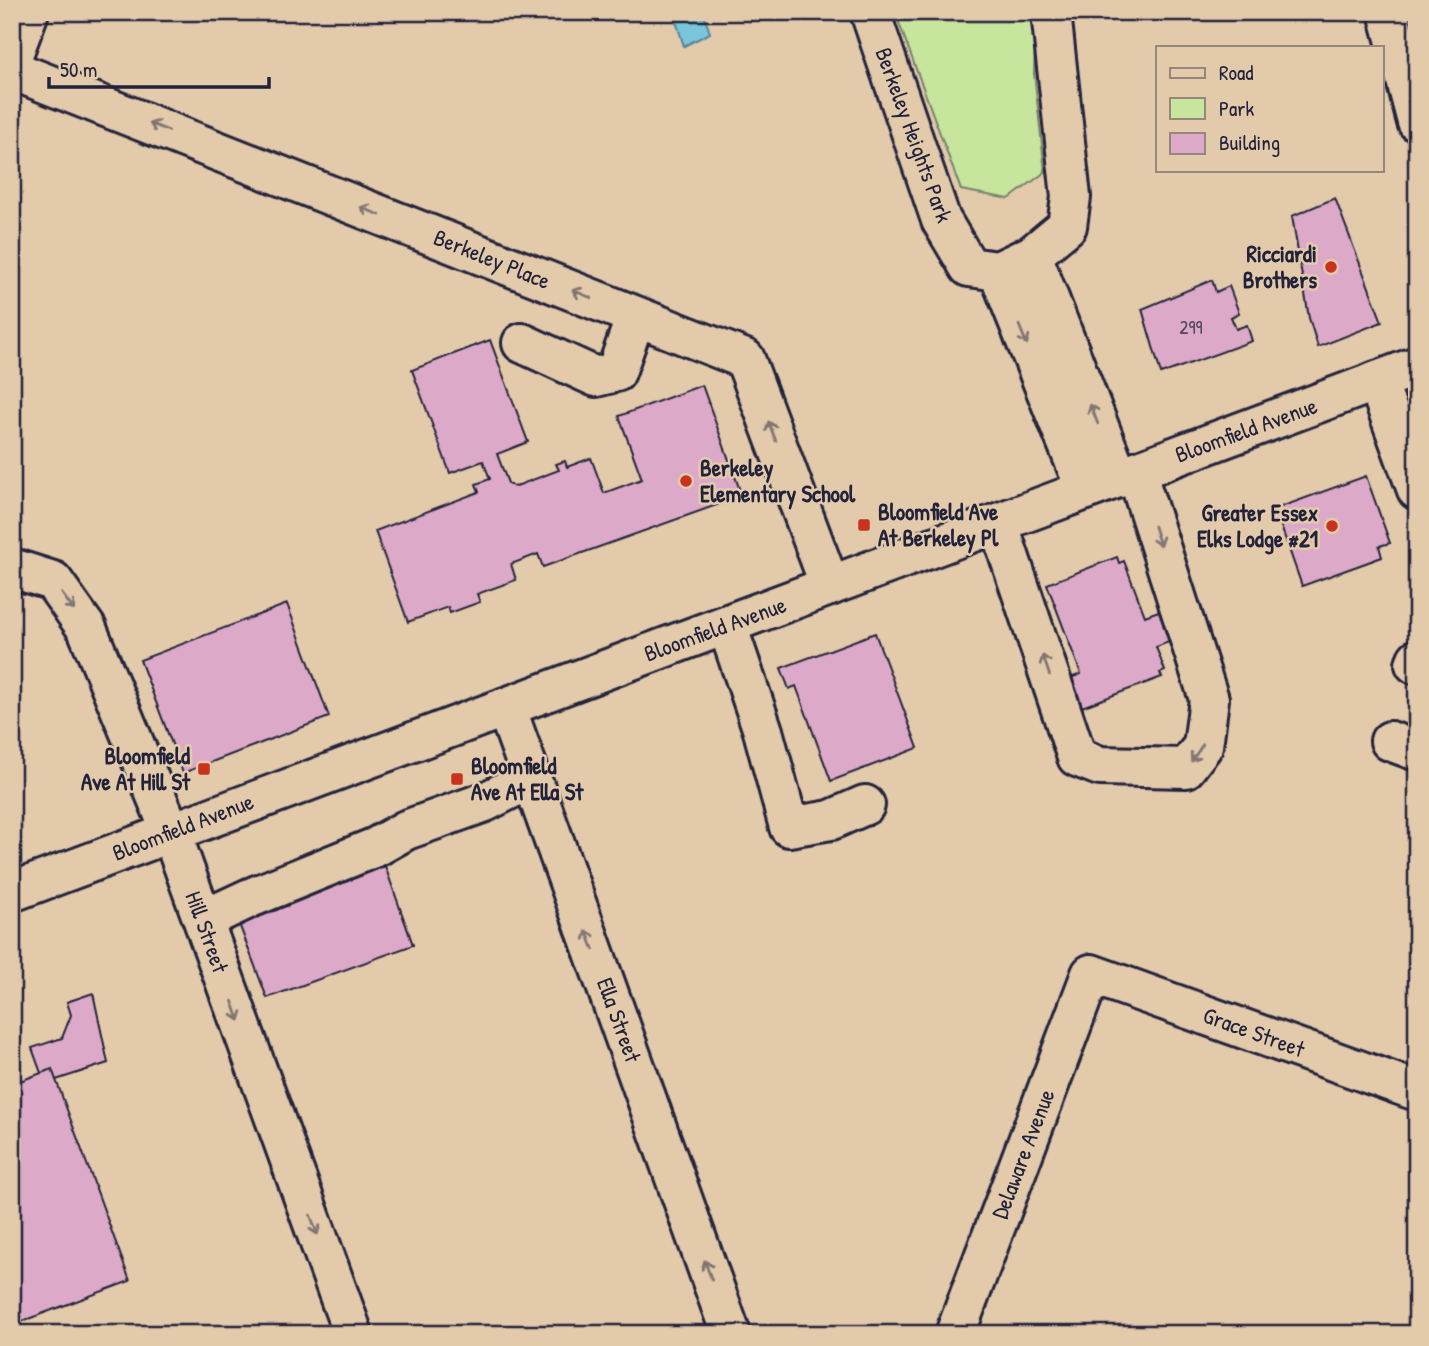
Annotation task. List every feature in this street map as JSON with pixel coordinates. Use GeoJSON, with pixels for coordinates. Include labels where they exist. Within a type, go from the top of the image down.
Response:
{"type":"FeatureCollection","features":[{"type":"Feature","properties":{"kind":"street"},"geometry":{"type":"LineString","coordinates":[[12,57],[29,12]]}},
{"type":"Feature","properties":{"kind":"street","name":"Berkeley Heights Park"},"geometry":{"type":"LineString","coordinates":[[870,12],[941,220],[969,267],[998,271]]}},
{"type":"Feature","properties":{"kind":"street"},"geometry":{"type":"LineString","coordinates":[[1051,12],[1071,197],[1067,226],[1032,255],[998,271],[1113,480]]}},
{"type":"Feature","properties":{"kind":"street"},"geometry":{"type":"LineString","coordinates":[[1388,12],[1417,122]]}},
{"type":"Feature","properties":{"kind":"street","name":"Berkeley Place"},"geometry":{"type":"LineString","coordinates":[[12,70],[745,359],[831,586]]}},
{"type":"Feature","properties":{"kind":"street"},"geometry":{"type":"LineString","coordinates":[[998,523],[1077,757],[1100,766],[1186,768],[1203,746],[1209,699],[1113,480],[1032,255]]}},
{"type":"Feature","properties":{"kind":"street"},"geometry":{"type":"LineString","coordinates":[[522,343],[596,377],[616,372],[636,316]]}},
{"type":"Feature","properties":{"kind":"street","name":"Bloomfield Avenue"},"geometry":{"type":"LineString","coordinates":[[12,892],[1417,366]]}},
{"type":"Feature","properties":{"kind":"street"},"geometry":{"type":"LineString","coordinates":[[1377,381],[1417,490]]}},
{"type":"Feature","properties":{"kind":"street","name":"Hill Street"},"geometry":{"type":"LineString","coordinates":[[12,568],[53,581],[88,629],[171,832],[353,1334]]}},
{"type":"Feature","properties":{"kind":"street"},"geometry":{"type":"LineString","coordinates":[[727,625],[762,730],[789,827],[831,820],[865,805]]}},
{"type":"Feature","properties":{"kind":"street","name":"Ella Street"},"geometry":{"type":"LineString","coordinates":[[506,707],[731,1334]]}},
{"type":"Feature","properties":{"kind":"street"},"geometry":{"type":"LineString","coordinates":[[203,920],[376,847],[406,830],[485,802],[532,778]]}},
{"type":"Feature","properties":{"kind":"street","name":"Grace Street"},"geometry":{"type":"LineString","coordinates":[[1091,974],[1417,1091]]}},
{"type":"Feature","properties":{"kind":"street","name":"Delaware Avenue"},"geometry":{"type":"LineString","coordinates":[[955,1334],[1091,974]]}},
{"type":"Feature","properties":{"kind":"green space"},"geometry":{"type":"Polygon","coordinates":[[[895,12],[1036,12],[1034,73],[1045,172],[1009,199],[961,190],[895,12]]]}},
{"type":"Feature","properties":{"kind":"water"},"geometry":{"type":"Polygon","coordinates":[[[673,12],[703,12],[710,33],[684,46],[673,12]]]}},
{"type":"Feature","properties":{"kind":"building","name":"Ricciardi Brothers"},"geometry":{"type":"Polygon","coordinates":[[[1335,198],[1382,322],[1318,347],[1309,318],[1292,216],[1335,198]]]}},
{"type":"Feature","properties":{"kind":"building"},"geometry":{"type":"Polygon","coordinates":[[[1212,280],[1216,292],[1229,286],[1239,313],[1231,317],[1236,329],[1247,325],[1252,341],[1161,374],[1142,309],[1212,280]]]}},
{"type":"Feature","properties":{"kind":"building","name":"Berkeley Elementary School"},"geometry":{"type":"Polygon","coordinates":[[[490,340],[528,442],[497,454],[508,483],[514,487],[559,470],[556,464],[565,461],[567,467],[591,458],[604,493],[642,479],[619,416],[702,385],[742,496],[543,567],[538,554],[511,564],[516,580],[477,594],[480,602],[450,613],[448,607],[408,622],[375,531],[479,492],[476,484],[490,479],[483,461],[450,473],[412,370],[490,340]]]}},
{"type":"Feature","properties":{"kind":"building","name":"Greater Essex Elks Lodge #21"},"geometry":{"type":"Polygon","coordinates":[[[1366,476],[1390,543],[1379,546],[1382,557],[1302,586],[1275,509],[1366,476]]]}},
{"type":"Feature","properties":{"kind":"building"},"geometry":{"type":"Polygon","coordinates":[[[1117,557],[1119,563],[1124,561],[1145,616],[1164,609],[1176,639],[1156,647],[1165,671],[1160,673],[1162,677],[1074,710],[1063,681],[1081,674],[1047,584],[1117,557]]]}},
{"type":"Feature","properties":{"kind":"building"},"geometry":{"type":"Polygon","coordinates":[[[287,604],[329,717],[183,773],[140,660],[287,604]]]}},
{"type":"Feature","properties":{"kind":"building"},"geometry":{"type":"Polygon","coordinates":[[[875,633],[918,748],[831,781],[796,686],[789,689],[781,668],[875,633]]]}},
{"type":"Feature","properties":{"kind":"building"},"geometry":{"type":"Polygon","coordinates":[[[385,866],[413,945],[267,998],[238,921],[385,866]]]}},
{"type":"Feature","properties":{"kind":"building"},"geometry":{"type":"Polygon","coordinates":[[[93,993],[108,1063],[56,1080],[52,1069],[41,1073],[32,1048],[62,1038],[71,1015],[67,1002],[93,993]]]}},
{"type":"Feature","properties":{"kind":"building"},"geometry":{"type":"Polygon","coordinates":[[[52,1069],[130,1281],[12,1325],[12,1084],[52,1069]]]}},
{"type":"Feature","properties":{"kind":"place","name":"Ricciardi Brothers"},"geometry":{"type":"Point","coordinates":[1331,267]}},
{"type":"Feature","properties":{"kind":"place","name":"Berkeley Elementary School"},"geometry":{"type":"Point","coordinates":[686,481]}},
{"type":"Feature","properties":{"kind":"place","name":"Bloomfield Ave At Berkeley Pl"},"geometry":{"type":"Point","coordinates":[864,525]}},
{"type":"Feature","properties":{"kind":"place","name":"Greater Essex Elks Lodge #21"},"geometry":{"type":"Point","coordinates":[1332,526]}},
{"type":"Feature","properties":{"kind":"place","name":"Bloomfield Ave At Hill St"},"geometry":{"type":"Point","coordinates":[204,769]}},
{"type":"Feature","properties":{"kind":"place","name":"Bloomfield Ave At Ella St"},"geometry":{"type":"Point","coordinates":[457,779]}}]}
